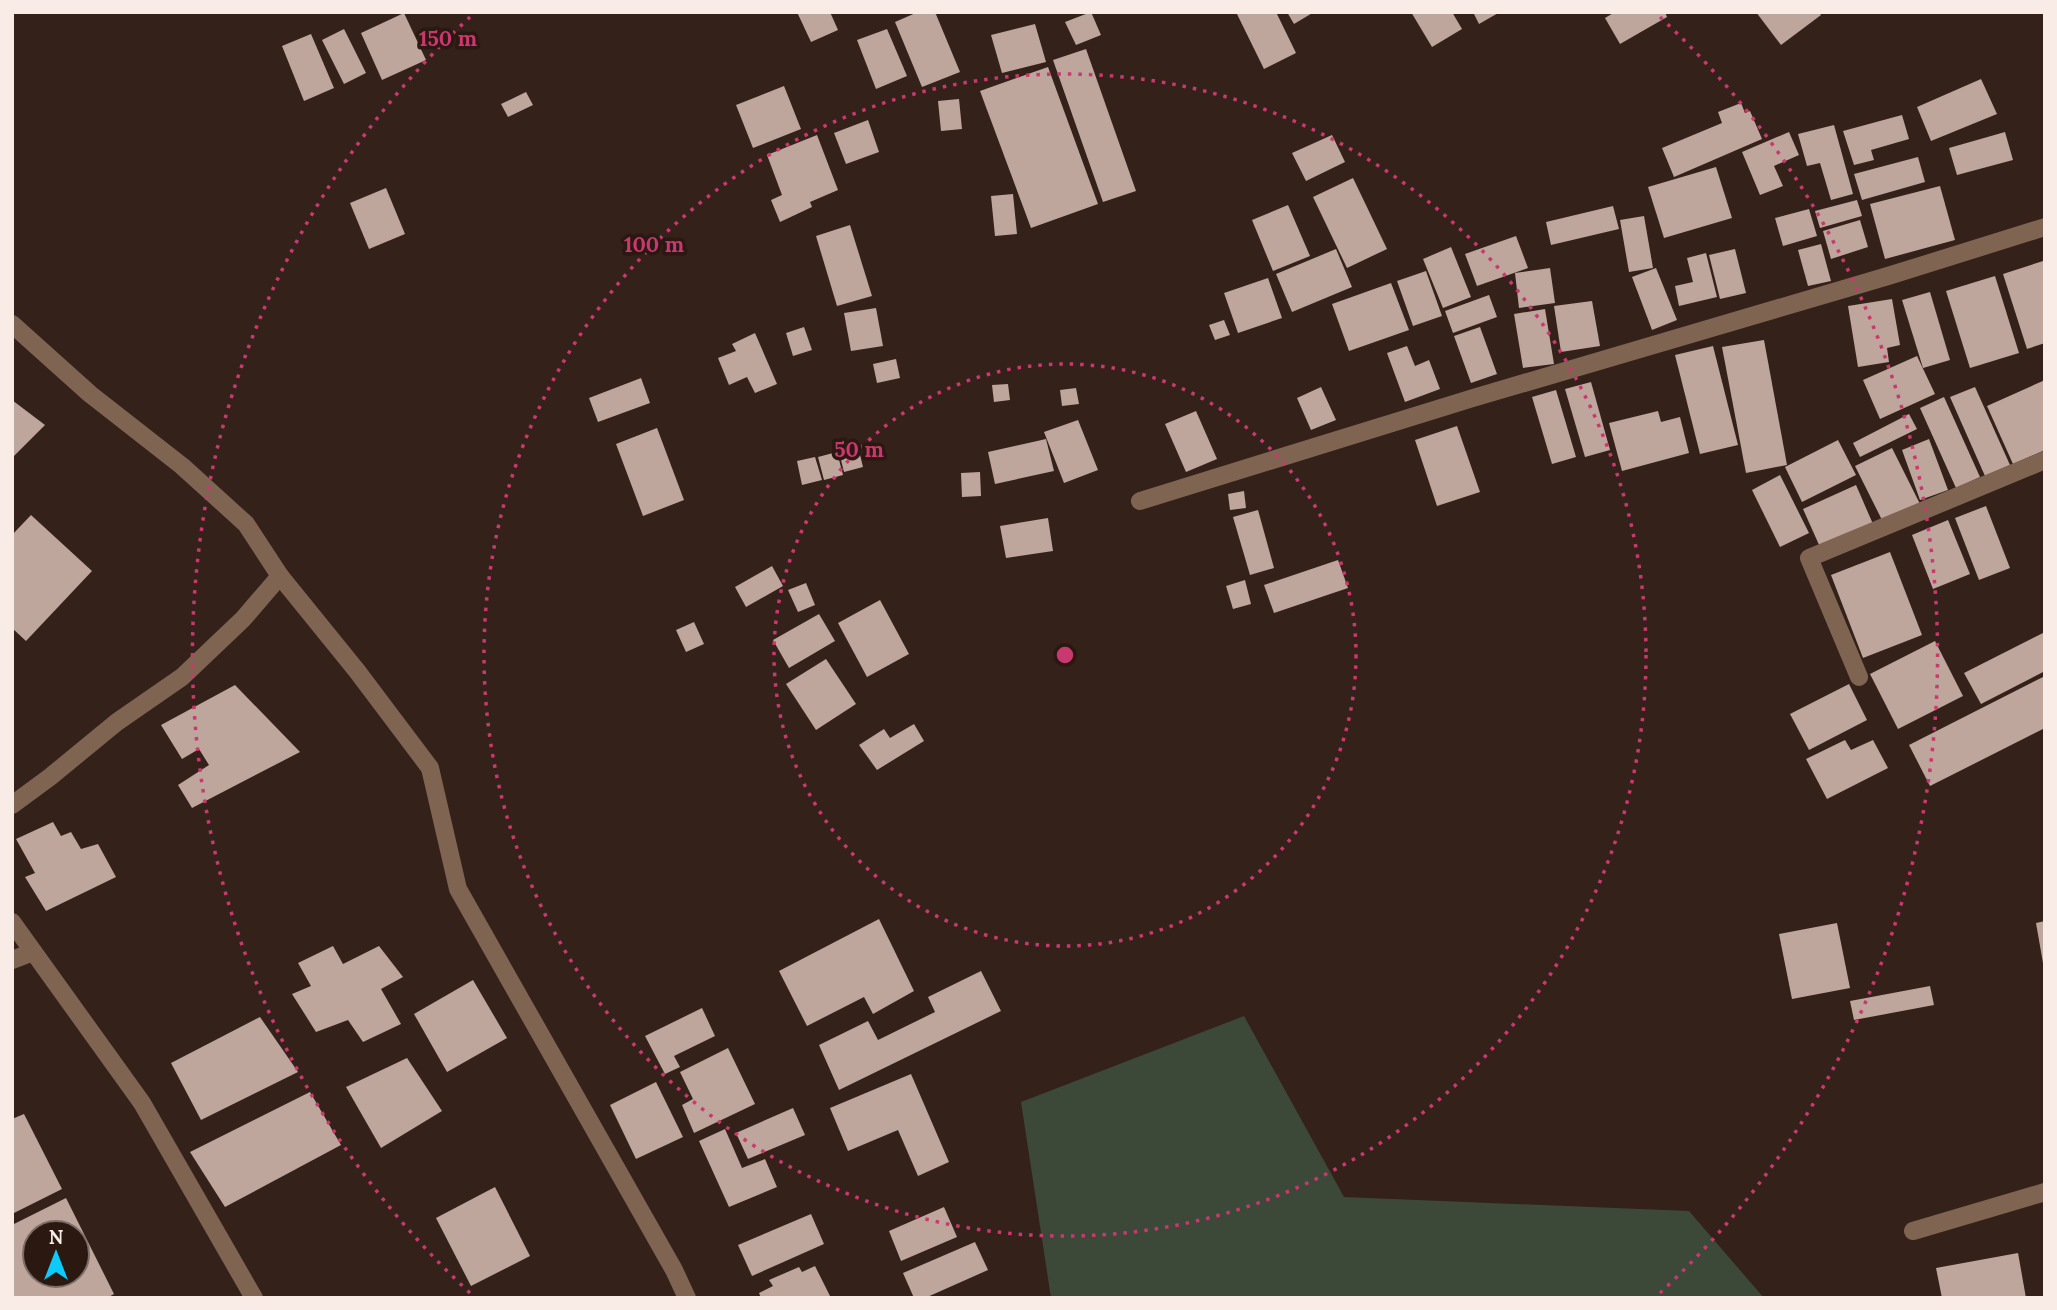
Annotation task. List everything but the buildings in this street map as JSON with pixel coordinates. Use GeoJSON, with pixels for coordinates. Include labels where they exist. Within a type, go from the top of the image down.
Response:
{"type":"FeatureCollection","features":[{"type":"Feature","properties":{"kind":"street"},"geometry":{"type":"LineString","coordinates":[[1140,501],[2045,227]]}},
{"type":"Feature","properties":{"kind":"street"},"geometry":{"type":"LineString","coordinates":[[12,324],[90,394],[182,466],[246,524],[280,576],[357,671],[430,768],[458,889],[674,1270],[687,1298]]}},
{"type":"Feature","properties":{"kind":"street"},"geometry":{"type":"LineString","coordinates":[[1859,677],[1809,558],[2045,460]]}},
{"type":"Feature","properties":{"kind":"street"},"geometry":{"type":"LineString","coordinates":[[12,805],[50,778],[117,722],[182,677],[243,619],[280,576]]}},
{"type":"Feature","properties":{"kind":"street"},"geometry":{"type":"LineString","coordinates":[[12,922],[142,1103],[254,1298]]}},
{"type":"Feature","properties":{"kind":"street"},"geometry":{"type":"LineString","coordinates":[[12,960],[33,952]]}},
{"type":"Feature","properties":{"kind":"street"},"geometry":{"type":"LineString","coordinates":[[1913,1231],[2045,1192]]}},
{"type":"Feature","properties":{"kind":"green space"},"geometry":{"type":"Polygon","coordinates":[[[1244,1016],[1344,1197],[1689,1211],[1764,1298],[1051,1298],[1021,1102],[1244,1016]]]}}]}
